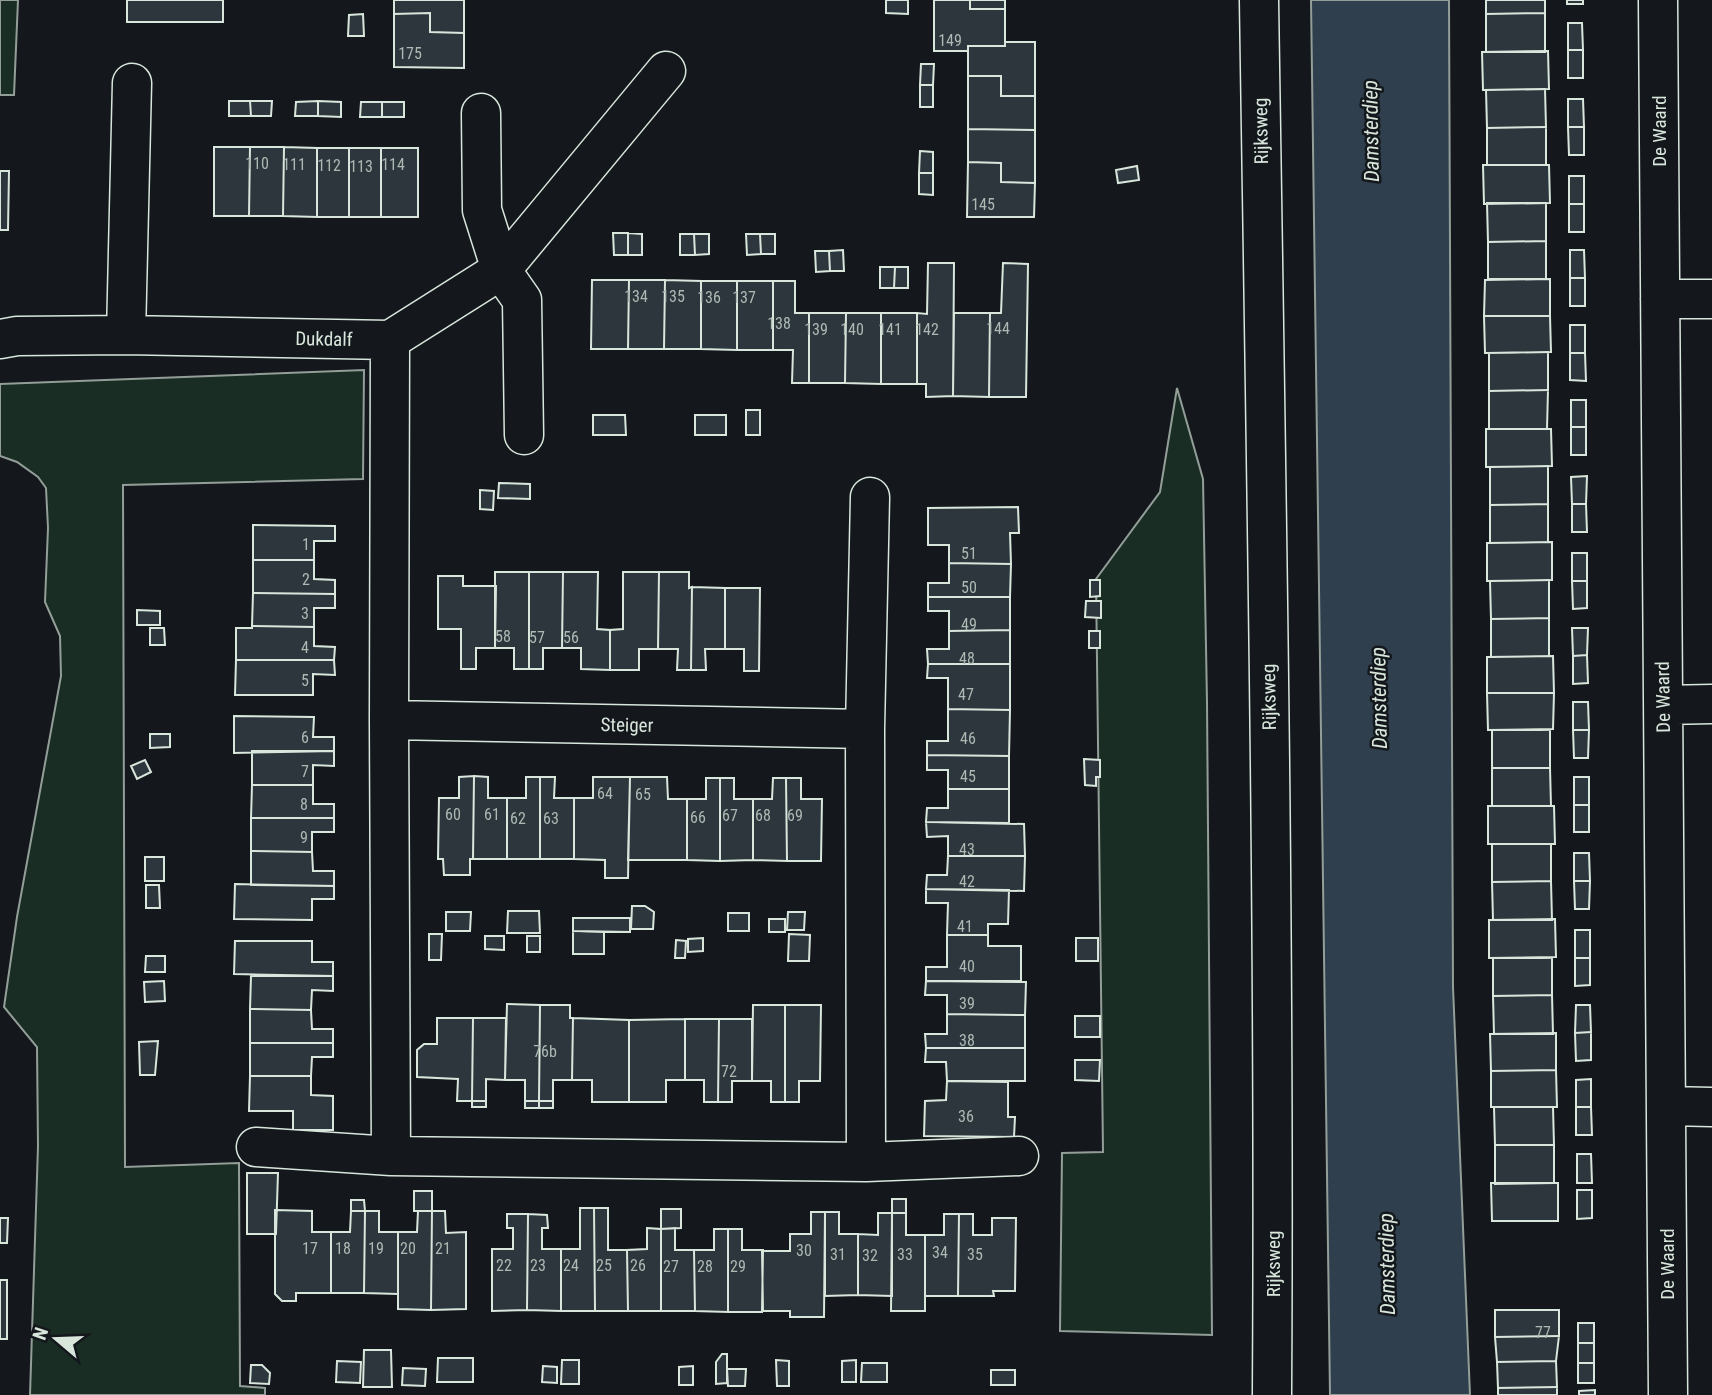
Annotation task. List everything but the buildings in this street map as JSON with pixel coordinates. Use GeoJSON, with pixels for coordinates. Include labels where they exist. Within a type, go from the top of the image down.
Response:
{"type":"FeatureCollection","features":[{"type":"Feature","properties":{"kind":"street","name":"Rijksweg"},"geometry":{"type":"LineString","coordinates":[[1259,0],[1274,1168],[1272,1395]]}},
{"type":"Feature","properties":{"kind":"street","name":"De Waard"},"geometry":{"type":"LineString","coordinates":[[1658,0],[1668,1395]]}},
{"type":"Feature","properties":{"kind":"street"},"geometry":{"type":"LineString","coordinates":[[391,1156],[390,340],[501,271],[666,71]]}},
{"type":"Feature","properties":{"kind":"street"},"geometry":{"type":"LineString","coordinates":[[126,335],[132,83]]}},
{"type":"Feature","properties":{"kind":"street"},"geometry":{"type":"LineString","coordinates":[[481,113],[482,210],[501,271],[523,300],[524,435]]}},
{"type":"Feature","properties":{"kind":"street"},"geometry":{"type":"LineString","coordinates":[[1660,299],[1712,299]]}},
{"type":"Feature","properties":{"kind":"street","name":"Dukdalf"},"geometry":{"type":"LineString","coordinates":[[0,339],[17,336],[126,335],[390,340]]}},
{"type":"Feature","properties":{"kind":"street"},"geometry":{"type":"LineString","coordinates":[[866,1162],[865,729],[870,497]]}},
{"type":"Feature","properties":{"kind":"street"},"geometry":{"type":"LineString","coordinates":[[1664,705],[1712,704]]}},
{"type":"Feature","properties":{"kind":"street","name":"Steiger"},"geometry":{"type":"LineString","coordinates":[[389,720],[865,729]]}},
{"type":"Feature","properties":{"kind":"street"},"geometry":{"type":"LineString","coordinates":[[1667,1106],[1712,1107]]}},
{"type":"Feature","properties":{"kind":"street"},"geometry":{"type":"LineString","coordinates":[[256,1147],[391,1156],[866,1162],[1019,1156]]}},
{"type":"Feature","properties":{"kind":"green space"},"geometry":{"type":"Polygon","coordinates":[[[0,0],[18,0],[14,95],[0,95],[0,0]]]}},
{"type":"Feature","properties":{"kind":"green space"},"geometry":{"type":"Polygon","coordinates":[[[364,370],[363,479],[123,485],[125,1167],[239,1163],[240,1386],[265,1388],[265,1395],[30,1395],[38,1146],[37,1047],[4,1007],[17,917],[61,676],[60,636],[45,602],[48,528],[46,488],[38,477],[17,462],[0,456],[0,384],[364,370]]]}},
{"type":"Feature","properties":{"kind":"green space"},"geometry":{"type":"Polygon","coordinates":[[[1177,388],[1203,479],[1212,1335],[1060,1331],[1062,1153],[1103,1152],[1096,579],[1160,492],[1177,388]]]}},
{"type":"Feature","properties":{"kind":"water","name":"Damsterdiep"},"geometry":{"type":"Polygon","coordinates":[[[1311,0],[1449,0],[1453,987],[1470,1395],[1330,1395],[1311,0]]]}}]}
